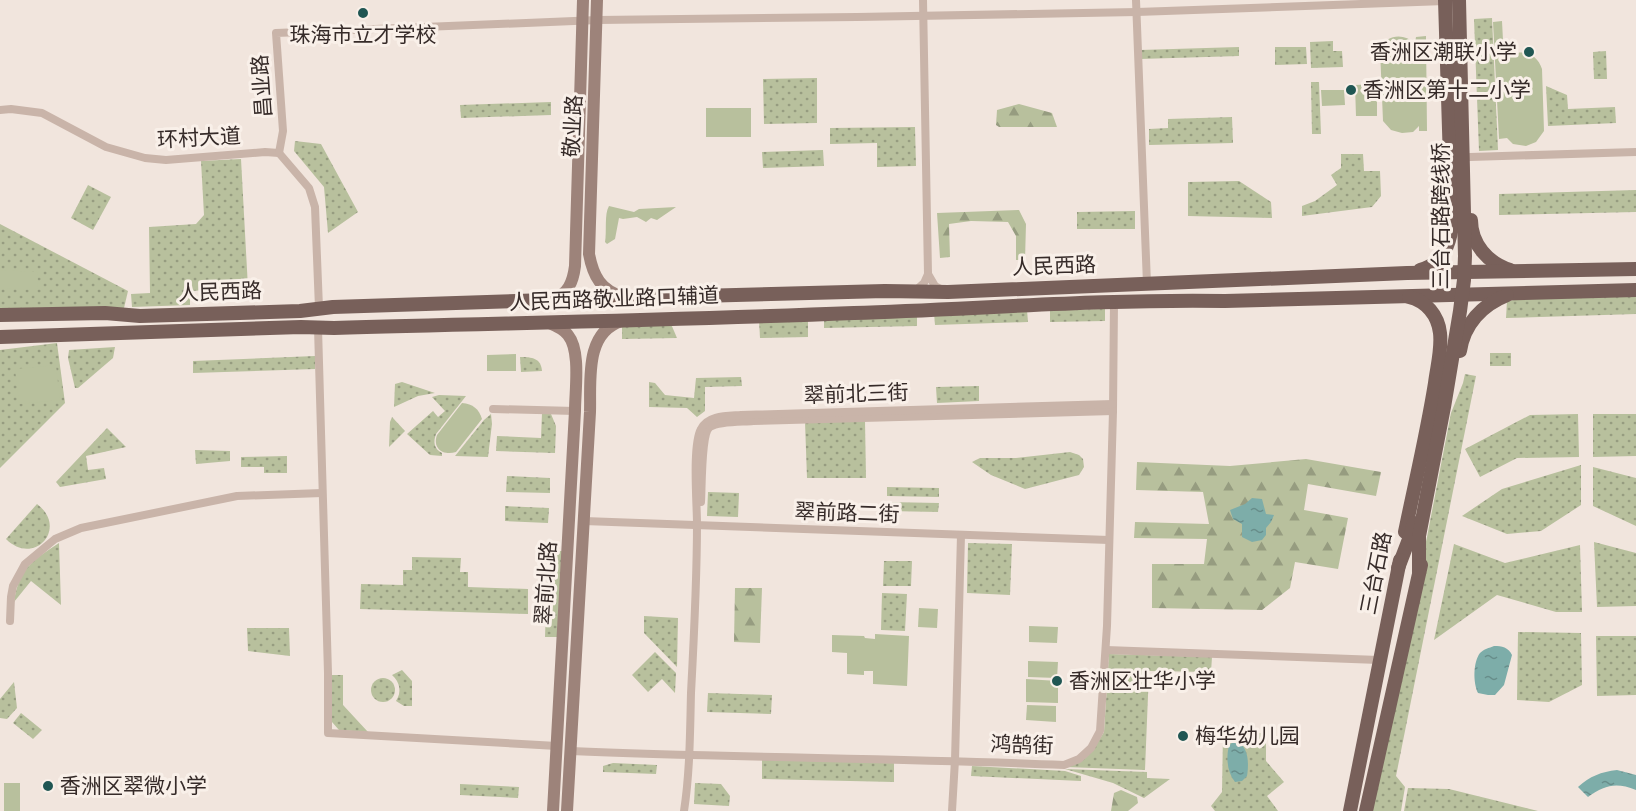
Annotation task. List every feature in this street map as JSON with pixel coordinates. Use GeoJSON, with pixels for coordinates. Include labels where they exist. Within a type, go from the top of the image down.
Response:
{"type":"FeatureCollection","features":[{"type":"Feature","properties":{"kind":"main road","name":"敬业路"},"geometry":{"type":"LineString","coordinates":[[583,254],[584,0]]}},
{"type":"Feature","properties":{"kind":"main road","name":"敬业路"},"geometry":{"type":"LineString","coordinates":[[583,254],[589,211],[597,0]]}},
{"type":"Feature","properties":{"kind":"main road"},"geometry":{"type":"LineString","coordinates":[[1407,273],[1427,268],[1438,261],[1449,243],[1452,226],[1450,0]]}},
{"type":"Feature","properties":{"kind":"main road","name":"三台石路跨线桥"},"geometry":{"type":"LineString","coordinates":[[1415,535],[1458,280],[1450,0]]}},
{"type":"Feature","properties":{"kind":"main road"},"geometry":{"type":"LineString","coordinates":[[1465,0],[1471,226],[1476,242],[1485,255],[1502,267],[1518,271]]}},
{"type":"Feature","properties":{"kind":"main road"},"geometry":{"type":"LineString","coordinates":[[583,254],[598,282],[611,292],[629,298]]}},
{"type":"Feature","properties":{"kind":"main road"},"geometry":{"type":"LineString","coordinates":[[548,300],[568,289],[583,254]]}},
{"type":"Feature","properties":{"kind":"main road","name":"人民西路"},"geometry":{"type":"LineString","coordinates":[[920,292],[1407,273],[1636,269]]}},
{"type":"Feature","properties":{"kind":"main road"},"geometry":{"type":"LineString","coordinates":[[1208,281],[1208,301]]}},
{"type":"Feature","properties":{"kind":"main road","name":"人民西路"},"geometry":{"type":"LineString","coordinates":[[928,309],[1182,300],[1636,290]]}},
{"type":"Feature","properties":{"kind":"main road","name":"人民西路敬业路口辅道"},"geometry":{"type":"LineString","coordinates":[[300,310],[548,300],[920,292]]}},
{"type":"Feature","properties":{"kind":"main road","name":"三台石路"},"geometry":{"type":"LineString","coordinates":[[1366,811],[1427,537],[1461,346],[1472,321],[1480,311],[1497,299],[1518,293]]}},
{"type":"Feature","properties":{"kind":"main road","name":"三台石路"},"geometry":{"type":"LineString","coordinates":[[1350,811],[1431,404],[1441,342],[1435,317],[1422,302],[1407,296]]}},
{"type":"Feature","properties":{"kind":"main road","name":"人民西路敬业路口辅道"},"geometry":{"type":"LineString","coordinates":[[301,327],[819,315],[928,309]]}},
{"type":"Feature","properties":{"kind":"main road","name":"人民西路"},"geometry":{"type":"LineString","coordinates":[[0,315],[105,313],[140,316],[300,310]]}},
{"type":"Feature","properties":{"kind":"main road","name":"人民西路"},"geometry":{"type":"LineString","coordinates":[[0,324],[106,322],[140,316]]}},
{"type":"Feature","properties":{"kind":"main road","name":"翠前北路"},"geometry":{"type":"LineString","coordinates":[[567,811],[592,358],[594,349],[604,332],[614,324],[629,320]]}},
{"type":"Feature","properties":{"kind":"main road","name":"翠前北路"},"geometry":{"type":"LineString","coordinates":[[546,322],[566,332],[572,342],[576,358],[554,811]]}},
{"type":"Feature","properties":{"kind":"main road","name":"人民西路"},"geometry":{"type":"LineString","coordinates":[[0,337],[301,327]]}},
{"type":"Feature","properties":{"kind":"main road","name":"人民西路"},"geometry":{"type":"LineString","coordinates":[[0,342],[97,339],[141,333]]}},
{"type":"Feature","properties":{"kind":"main road"},"geometry":{"type":"LineString","coordinates":[[1398,568],[1415,535]]}},
{"type":"Feature","properties":{"kind":"main road"},"geometry":{"type":"LineString","coordinates":[[1415,535],[1419,572]]}},
{"type":"Feature","properties":{"kind":"street"},"geometry":{"type":"LineString","coordinates":[[920,292],[920,287],[928,273],[923,0]]}},
{"type":"Feature","properties":{"kind":"street"},"geometry":{"type":"LineString","coordinates":[[1136,0],[1147,284]]}},
{"type":"Feature","properties":{"kind":"street","name":"昌业路"},"geometry":{"type":"LineString","coordinates":[[279,153],[283,131],[276,33],[598,20],[1137,12],[1450,0]]}},
{"type":"Feature","properties":{"kind":"street","name":"环村大道"},"geometry":{"type":"LineString","coordinates":[[0,110],[11,109],[42,114],[106,147],[145,158],[166,160],[266,152],[279,153]]}},
{"type":"Feature","properties":{"kind":"street"},"geometry":{"type":"LineString","coordinates":[[1470,157],[1636,152]]}},
{"type":"Feature","properties":{"kind":"street"},"geometry":{"type":"LineString","coordinates":[[279,153],[309,188],[315,207],[319,308]]}},
{"type":"Feature","properties":{"kind":"street"},"geometry":{"type":"LineString","coordinates":[[928,273],[935,286],[948,292]]}},
{"type":"Feature","properties":{"kind":"street","name":"鸿鹄街"},"geometry":{"type":"LineString","coordinates":[[571,751],[688,756],[955,760],[1064,765],[1079,759],[1091,748],[1100,731],[1106,650],[1114,302]]}},
{"type":"Feature","properties":{"kind":"street"},"geometry":{"type":"LineString","coordinates":[[318,328],[328,733],[557,746]]}},
{"type":"Feature","properties":{"kind":"street","name":"翠前北三街"},"geometry":{"type":"LineString","coordinates":[[684,811],[697,526],[701,512],[704,437],[709,427],[715,424],[762,420],[1113,408]]}},
{"type":"Feature","properties":{"kind":"street"},"geometry":{"type":"LineString","coordinates":[[493,409],[575,411]]}},
{"type":"Feature","properties":{"kind":"street"},"geometry":{"type":"LineString","coordinates":[[10,621],[13,586],[25,564],[56,539],[81,528],[237,496],[322,494]]}},
{"type":"Feature","properties":{"kind":"street","name":"翠前路二街"},"geometry":{"type":"LineString","coordinates":[[584,522],[1109,540]]}},
{"type":"Feature","properties":{"kind":"street"},"geometry":{"type":"LineString","coordinates":[[952,811],[961,535]]}},
{"type":"Feature","properties":{"kind":"street"},"geometry":{"type":"LineString","coordinates":[[1106,650],[1380,660]]}},
{"type":"Feature","properties":{"kind":"green space"},"geometry":{"type":"Polygon","coordinates":[[[1492,18],[1498,150],[1479,151],[1474,19],[1492,18]]]}},
{"type":"Feature","properties":{"kind":"green space"},"geometry":{"type":"Polygon","coordinates":[[[1502,21],[1504,60],[1515,54],[1526,53],[1535,58],[1542,69],[1544,131],[1536,142],[1526,146],[1513,144],[1507,138],[1499,139],[1493,22],[1502,21]]]}},
{"type":"Feature","properties":{"kind":"green space"},"geometry":{"type":"Polygon","coordinates":[[[1426,36],[1427,131],[1419,131],[1419,126],[1413,132],[1402,133],[1391,130],[1383,121],[1380,49],[1386,40],[1391,38],[1406,38],[1415,43],[1416,37],[1426,36]]]}},
{"type":"Feature","properties":{"kind":"green space"},"geometry":{"type":"Polygon","coordinates":[[[1333,41],[1333,51],[1342,51],[1343,67],[1311,68],[1310,42],[1333,41]]]}},
{"type":"Feature","properties":{"kind":"green space"},"geometry":{"type":"Polygon","coordinates":[[[1239,47],[1239,56],[1140,59],[1140,50],[1239,47]]]}},
{"type":"Feature","properties":{"kind":"green space"},"geometry":{"type":"Polygon","coordinates":[[[1275,47],[1306,47],[1307,64],[1275,65],[1275,47]]]}},
{"type":"Feature","properties":{"kind":"green space"},"geometry":{"type":"Polygon","coordinates":[[[1606,51],[1607,79],[1594,79],[1593,52],[1606,51]]]}},
{"type":"Feature","properties":{"kind":"green space"},"geometry":{"type":"Polygon","coordinates":[[[817,78],[817,123],[764,124],[763,79],[817,78]]]}},
{"type":"Feature","properties":{"kind":"green space"},"geometry":{"type":"Polygon","coordinates":[[[1311,82],[1319,82],[1321,134],[1312,134],[1311,82]]]}},
{"type":"Feature","properties":{"kind":"green space"},"geometry":{"type":"Polygon","coordinates":[[[1377,84],[1377,116],[1356,116],[1355,85],[1377,84]]]}},
{"type":"Feature","properties":{"kind":"green space"},"geometry":{"type":"Polygon","coordinates":[[[1546,86],[1567,95],[1568,109],[1615,107],[1616,123],[1548,126],[1546,86]]]}},
{"type":"Feature","properties":{"kind":"green space"},"geometry":{"type":"Polygon","coordinates":[[[1321,90],[1344,90],[1345,105],[1322,106],[1321,90]]]}},
{"type":"Feature","properties":{"kind":"green space"},"geometry":{"type":"Polygon","coordinates":[[[551,102],[551,115],[461,118],[460,105],[551,102]]]}},
{"type":"Feature","properties":{"kind":"green space"},"geometry":{"type":"Polygon","coordinates":[[[1019,104],[1052,113],[1057,127],[999,127],[996,125],[997,110],[1019,104]]]}},
{"type":"Feature","properties":{"kind":"green space"},"geometry":{"type":"Polygon","coordinates":[[[706,108],[751,108],[751,137],[706,137],[706,108]]]}},
{"type":"Feature","properties":{"kind":"green space"},"geometry":{"type":"Polygon","coordinates":[[[1232,117],[1233,143],[1149,145],[1149,129],[1168,128],[1168,119],[1232,117]]]}},
{"type":"Feature","properties":{"kind":"green space"},"geometry":{"type":"Polygon","coordinates":[[[915,127],[916,166],[877,167],[877,143],[830,144],[830,128],[915,127]]]}},
{"type":"Feature","properties":{"kind":"green space"},"geometry":{"type":"Polygon","coordinates":[[[295,141],[321,144],[358,212],[328,233],[324,187],[294,151],[295,141]]]}},
{"type":"Feature","properties":{"kind":"green space"},"geometry":{"type":"Polygon","coordinates":[[[823,150],[824,166],[763,168],[762,152],[823,150]]]}},
{"type":"Feature","properties":{"kind":"green space"},"geometry":{"type":"Polygon","coordinates":[[[1341,154],[1363,154],[1364,171],[1380,171],[1381,196],[1372,207],[1302,216],[1302,206],[1315,201],[1337,185],[1331,175],[1341,168],[1341,154]]]}},
{"type":"Feature","properties":{"kind":"green space"},"geometry":{"type":"Polygon","coordinates":[[[241,159],[248,288],[190,291],[190,305],[132,307],[131,294],[150,293],[149,227],[196,224],[204,215],[201,161],[241,159]]]}},
{"type":"Feature","properties":{"kind":"green space"},"geometry":{"type":"Polygon","coordinates":[[[1239,181],[1271,202],[1272,218],[1188,216],[1188,182],[1239,181]]]}},
{"type":"Feature","properties":{"kind":"green space"},"geometry":{"type":"Polygon","coordinates":[[[88,185],[111,197],[93,230],[71,218],[88,185]]]}},
{"type":"Feature","properties":{"kind":"green space"},"geometry":{"type":"Polygon","coordinates":[[[1636,190],[1636,212],[1499,215],[1499,194],[1636,190]]]}},
{"type":"Feature","properties":{"kind":"green space"},"geometry":{"type":"Polygon","coordinates":[[[609,206],[634,212],[639,209],[676,207],[657,220],[651,218],[646,222],[637,217],[619,218],[615,239],[607,244],[605,242],[606,218],[609,206]]]}},
{"type":"Feature","properties":{"kind":"green space"},"geometry":{"type":"Polygon","coordinates":[[[1019,210],[1026,224],[1025,260],[1016,260],[1016,236],[1008,222],[971,221],[949,224],[950,257],[940,258],[937,213],[1019,210]]]}},
{"type":"Feature","properties":{"kind":"green space"},"geometry":{"type":"Polygon","coordinates":[[[1135,211],[1135,229],[1077,229],[1077,212],[1135,211]]]}},
{"type":"Feature","properties":{"kind":"green space"},"geometry":{"type":"Polygon","coordinates":[[[0,224],[128,291],[124,308],[71,313],[0,308],[0,224]]]}},
{"type":"Feature","properties":{"kind":"green space"},"geometry":{"type":"Polygon","coordinates":[[[0,270],[38,272],[37,290],[0,288],[0,270]]]}},
{"type":"Feature","properties":{"kind":"green space"},"geometry":{"type":"Polygon","coordinates":[[[1636,293],[1636,314],[1506,318],[1507,301],[1542,296],[1636,293]]]}},
{"type":"Feature","properties":{"kind":"green space"},"geometry":{"type":"Polygon","coordinates":[[[1105,309],[1105,321],[1050,322],[1050,310],[1105,309]]]}},
{"type":"Feature","properties":{"kind":"green space"},"geometry":{"type":"Polygon","coordinates":[[[1027,310],[1028,322],[935,325],[934,313],[1027,310]]]}},
{"type":"Feature","properties":{"kind":"green space"},"geometry":{"type":"Polygon","coordinates":[[[917,314],[917,326],[824,328],[824,316],[917,314]]]}},
{"type":"Feature","properties":{"kind":"green space"},"geometry":{"type":"Polygon","coordinates":[[[808,318],[808,337],[760,338],[759,320],[808,318]]]}},
{"type":"Feature","properties":{"kind":"green space"},"geometry":{"type":"Polygon","coordinates":[[[671,324],[677,338],[622,339],[622,325],[671,324]]]}},
{"type":"Feature","properties":{"kind":"green space"},"geometry":{"type":"Polygon","coordinates":[[[57,343],[65,403],[0,468],[0,350],[57,343]]]}},
{"type":"Feature","properties":{"kind":"green space"},"geometry":{"type":"Polygon","coordinates":[[[115,347],[113,358],[78,388],[75,388],[68,358],[69,350],[115,347]]]}},
{"type":"Feature","properties":{"kind":"green space"},"geometry":{"type":"Polygon","coordinates":[[[1490,353],[1511,353],[1511,366],[1490,366],[1490,353]]]}},
{"type":"Feature","properties":{"kind":"green space"},"geometry":{"type":"Polygon","coordinates":[[[516,354],[516,371],[487,371],[487,355],[516,354]]]}},
{"type":"Feature","properties":{"kind":"green space"},"geometry":{"type":"Polygon","coordinates":[[[315,356],[315,369],[193,373],[193,361],[315,356]]]}},
{"type":"Feature","properties":{"kind":"green space"},"geometry":{"type":"Polygon","coordinates":[[[520,357],[535,359],[540,363],[542,371],[521,372],[520,357]]]}},
{"type":"Feature","properties":{"kind":"green space"},"geometry":{"type":"Polygon","coordinates":[[[56,365],[60,400],[19,404],[15,369],[56,365]]]}},
{"type":"Feature","properties":{"kind":"green space"},"geometry":{"type":"Polygon","coordinates":[[[1465,374],[1476,376],[1396,776],[1405,787],[1401,811],[1366,811],[1427,537],[1451,413],[1465,374]]]}},
{"type":"Feature","properties":{"kind":"green space"},"geometry":{"type":"Polygon","coordinates":[[[741,377],[742,386],[705,387],[705,411],[697,417],[687,408],[649,407],[649,382],[655,383],[665,395],[694,398],[696,378],[741,377]]]}},
{"type":"Feature","properties":{"kind":"green space"},"geometry":{"type":"Polygon","coordinates":[[[402,382],[435,393],[418,396],[394,407],[395,384],[402,382]]]}},
{"type":"Feature","properties":{"kind":"green space"},"geometry":{"type":"Polygon","coordinates":[[[979,386],[979,401],[937,403],[936,387],[979,386]]]}},
{"type":"Feature","properties":{"kind":"green space"},"geometry":{"type":"Polygon","coordinates":[[[466,396],[436,434],[435,445],[442,456],[430,455],[407,434],[433,411],[438,417],[445,411],[432,397],[466,396]]]}},
{"type":"Feature","properties":{"kind":"green space"},"geometry":{"type":"Polygon","coordinates":[[[462,403],[475,408],[482,419],[456,452],[443,452],[436,444],[437,435],[462,403]]]}},
{"type":"Feature","properties":{"kind":"green space"},"geometry":{"type":"Polygon","coordinates":[[[542,413],[551,414],[556,426],[555,453],[496,451],[497,436],[541,438],[542,413]]]}},
{"type":"Feature","properties":{"kind":"green space"},"geometry":{"type":"Polygon","coordinates":[[[491,414],[488,457],[455,456],[484,420],[491,414]]]}},
{"type":"Feature","properties":{"kind":"green space"},"geometry":{"type":"Polygon","coordinates":[[[1578,414],[1579,457],[1517,458],[1480,477],[1465,449],[1530,415],[1578,414]]]}},
{"type":"Feature","properties":{"kind":"green space"},"geometry":{"type":"Polygon","coordinates":[[[1593,414],[1636,414],[1636,456],[1593,457],[1593,414]]]}},
{"type":"Feature","properties":{"kind":"green space"},"geometry":{"type":"Polygon","coordinates":[[[392,417],[405,431],[389,447],[390,422],[392,417]]]}},
{"type":"Feature","properties":{"kind":"green space"},"geometry":{"type":"Polygon","coordinates":[[[865,421],[866,478],[807,478],[805,422],[865,421]]]}},
{"type":"Feature","properties":{"kind":"green space"},"geometry":{"type":"Polygon","coordinates":[[[107,428],[126,447],[86,456],[88,470],[104,468],[106,479],[60,487],[56,482],[107,428]]]}},
{"type":"Feature","properties":{"kind":"green space"},"geometry":{"type":"Polygon","coordinates":[[[195,450],[230,451],[230,461],[196,464],[195,450]]]}},
{"type":"Feature","properties":{"kind":"green space"},"geometry":{"type":"Polygon","coordinates":[[[1070,452],[1083,459],[1084,467],[1079,475],[1025,489],[991,475],[972,462],[980,458],[1016,458],[1070,452]]]}},
{"type":"Feature","properties":{"kind":"green space"},"geometry":{"type":"Polygon","coordinates":[[[287,456],[287,473],[264,473],[264,467],[241,467],[241,457],[287,456]]]}},
{"type":"Feature","properties":{"kind":"green space"},"geometry":{"type":"Polygon","coordinates":[[[1306,459],[1381,472],[1376,496],[1308,484],[1304,510],[1348,518],[1338,569],[1295,562],[1290,588],[1262,610],[1152,608],[1152,564],[1204,564],[1207,539],[1134,538],[1135,522],[1209,524],[1203,492],[1136,490],[1137,462],[1230,466],[1306,459]]]}},
{"type":"Feature","properties":{"kind":"green space"},"geometry":{"type":"Polygon","coordinates":[[[1581,465],[1581,505],[1541,531],[1507,534],[1462,516],[1502,489],[1581,465]]]}},
{"type":"Feature","properties":{"kind":"green space"},"geometry":{"type":"Polygon","coordinates":[[[1593,467],[1636,478],[1636,526],[1593,506],[1593,467]]]}},
{"type":"Feature","properties":{"kind":"green space"},"geometry":{"type":"Polygon","coordinates":[[[507,476],[550,478],[550,493],[506,492],[507,476]]]}},
{"type":"Feature","properties":{"kind":"green space"},"geometry":{"type":"Polygon","coordinates":[[[887,487],[939,488],[939,497],[887,496],[887,487]]]}},
{"type":"Feature","properties":{"kind":"green space"},"geometry":{"type":"Polygon","coordinates":[[[708,492],[739,493],[738,517],[707,516],[708,492]]]}},
{"type":"Feature","properties":{"kind":"green space"},"geometry":{"type":"Polygon","coordinates":[[[887,502],[939,503],[938,512],[887,511],[887,502]]]}},
{"type":"Feature","properties":{"kind":"green space"},"geometry":{"type":"Polygon","coordinates":[[[37,504],[46,514],[50,524],[49,533],[37,547],[27,549],[17,547],[6,539],[37,504]]]}},
{"type":"Feature","properties":{"kind":"green space"},"geometry":{"type":"Polygon","coordinates":[[[505,506],[549,508],[548,523],[505,521],[505,506]]]}},
{"type":"Feature","properties":{"kind":"green space"},"geometry":{"type":"Polygon","coordinates":[[[1594,542],[1636,553],[1636,606],[1597,607],[1594,542]]]}},
{"type":"Feature","properties":{"kind":"green space"},"geometry":{"type":"Polygon","coordinates":[[[59,543],[61,605],[31,581],[14,602],[19,581],[28,566],[59,543]]]}},
{"type":"Feature","properties":{"kind":"green space"},"geometry":{"type":"Polygon","coordinates":[[[968,543],[1012,544],[1010,595],[967,593],[968,543]]]}},
{"type":"Feature","properties":{"kind":"green space"},"geometry":{"type":"Polygon","coordinates":[[[1454,544],[1505,563],[1580,545],[1582,612],[1556,612],[1497,595],[1434,640],[1454,544]]]}},
{"type":"Feature","properties":{"kind":"green space"},"geometry":{"type":"Polygon","coordinates":[[[548,551],[563,551],[557,637],[545,637],[548,551]]]}},
{"type":"Feature","properties":{"kind":"green space"},"geometry":{"type":"Polygon","coordinates":[[[412,557],[461,558],[460,572],[468,572],[468,587],[528,589],[528,614],[360,609],[361,584],[403,585],[403,570],[412,570],[412,557]]]}},
{"type":"Feature","properties":{"kind":"green space"},"geometry":{"type":"Polygon","coordinates":[[[884,561],[912,561],[911,586],[883,586],[884,561]]]}},
{"type":"Feature","properties":{"kind":"green space"},"geometry":{"type":"Polygon","coordinates":[[[735,588],[762,588],[760,643],[734,642],[735,588]]]}},
{"type":"Feature","properties":{"kind":"green space"},"geometry":{"type":"Polygon","coordinates":[[[882,593],[907,594],[905,631],[881,630],[882,593]]]}},
{"type":"Feature","properties":{"kind":"green space"},"geometry":{"type":"Polygon","coordinates":[[[919,608],[938,609],[937,628],[918,627],[919,608]]]}},
{"type":"Feature","properties":{"kind":"green space"},"geometry":{"type":"Polygon","coordinates":[[[644,616],[678,618],[677,667],[644,633],[644,616]]]}},
{"type":"Feature","properties":{"kind":"green space"},"geometry":{"type":"Polygon","coordinates":[[[1029,626],[1058,627],[1057,643],[1029,642],[1029,626]]]}},
{"type":"Feature","properties":{"kind":"green space"},"geometry":{"type":"Polygon","coordinates":[[[247,628],[289,628],[290,656],[248,651],[247,628]]]}},
{"type":"Feature","properties":{"kind":"green space"},"geometry":{"type":"Polygon","coordinates":[[[1518,632],[1581,633],[1582,685],[1549,702],[1517,700],[1518,632]]]}},
{"type":"Feature","properties":{"kind":"green space"},"geometry":{"type":"Polygon","coordinates":[[[875,634],[909,636],[907,686],[873,684],[873,671],[864,671],[864,675],[847,674],[847,653],[832,652],[832,635],[864,636],[875,639],[875,634]]]}},
{"type":"Feature","properties":{"kind":"green space"},"geometry":{"type":"Polygon","coordinates":[[[1596,636],[1636,636],[1636,695],[1597,696],[1596,636]]]}},
{"type":"Feature","properties":{"kind":"green space"},"geometry":{"type":"Polygon","coordinates":[[[655,652],[676,673],[675,693],[662,679],[648,692],[632,675],[655,652]]]}},
{"type":"Feature","properties":{"kind":"green space"},"geometry":{"type":"Polygon","coordinates":[[[1109,654],[1212,657],[1211,672],[1149,671],[1145,770],[1066,767],[1094,748],[1104,732],[1109,654]]]}},
{"type":"Feature","properties":{"kind":"green space"},"geometry":{"type":"Polygon","coordinates":[[[1028,661],[1058,662],[1057,678],[1028,677],[1028,661]]]}},
{"type":"Feature","properties":{"kind":"green space"},"geometry":{"type":"Polygon","coordinates":[[[402,670],[412,681],[412,706],[404,706],[396,701],[399,687],[392,675],[402,670]]]}},
{"type":"Feature","properties":{"kind":"green space"},"geometry":{"type":"Polygon","coordinates":[[[331,675],[343,675],[343,705],[368,732],[339,730],[332,722],[331,675]]]}},
{"type":"Feature","properties":{"kind":"green space"},"geometry":{"type":"Polygon","coordinates":[[[383,678],[392,681],[395,690],[392,699],[383,702],[374,699],[371,690],[374,681],[383,678]]]}},
{"type":"Feature","properties":{"kind":"green space"},"geometry":{"type":"Polygon","coordinates":[[[1026,679],[1058,681],[1058,703],[1026,702],[1026,679]]]}},
{"type":"Feature","properties":{"kind":"green space"},"geometry":{"type":"Polygon","coordinates":[[[14,682],[17,708],[7,719],[0,718],[0,699],[14,682]]]}},
{"type":"Feature","properties":{"kind":"green space"},"geometry":{"type":"Polygon","coordinates":[[[708,693],[772,695],[771,714],[707,712],[708,693]]]}},
{"type":"Feature","properties":{"kind":"green space"},"geometry":{"type":"Polygon","coordinates":[[[1027,705],[1056,706],[1056,722],[1026,720],[1027,705]]]}},
{"type":"Feature","properties":{"kind":"green space"},"geometry":{"type":"Polygon","coordinates":[[[21,713],[42,730],[33,739],[13,723],[21,713]]]}},
{"type":"Feature","properties":{"kind":"green space"},"geometry":{"type":"Polygon","coordinates":[[[1223,733],[1266,733],[1266,761],[1284,782],[1267,796],[1278,811],[1215,811],[1211,806],[1222,792],[1223,733]]]}},
{"type":"Feature","properties":{"kind":"green space"},"geometry":{"type":"Polygon","coordinates":[[[762,759],[894,763],[894,782],[762,779],[762,759]]]}},
{"type":"Feature","properties":{"kind":"green space"},"geometry":{"type":"Polygon","coordinates":[[[613,763],[657,765],[656,774],[603,772],[603,766],[613,763]]]}},
{"type":"Feature","properties":{"kind":"green space"},"geometry":{"type":"Polygon","coordinates":[[[972,766],[1065,771],[1081,776],[1081,781],[971,776],[972,766]]]}},
{"type":"Feature","properties":{"kind":"green space"},"geometry":{"type":"Polygon","coordinates":[[[1065,769],[1147,772],[1147,778],[1170,779],[1144,798],[1113,783],[1065,769]]]}},
{"type":"Feature","properties":{"kind":"green space"},"geometry":{"type":"Polygon","coordinates":[[[4,783],[20,783],[20,811],[4,811],[4,783]]]}},
{"type":"Feature","properties":{"kind":"green space"},"geometry":{"type":"Polygon","coordinates":[[[695,783],[721,784],[730,796],[729,806],[694,804],[695,783]]]}},
{"type":"Feature","properties":{"kind":"green space"},"geometry":{"type":"Polygon","coordinates":[[[460,784],[519,787],[518,798],[460,795],[460,784]]]}},
{"type":"Feature","properties":{"kind":"green space"},"geometry":{"type":"Polygon","coordinates":[[[1408,788],[1449,789],[1538,811],[1404,811],[1408,788]]]}},
{"type":"Feature","properties":{"kind":"green space"},"geometry":{"type":"Polygon","coordinates":[[[1121,790],[1137,797],[1138,803],[1128,811],[1111,811],[1114,793],[1121,790]]]}},
{"type":"Feature","properties":{"kind":"water"},"geometry":{"type":"Polygon","coordinates":[[[1252,498],[1262,499],[1266,514],[1274,515],[1262,540],[1252,542],[1242,537],[1242,524],[1233,519],[1230,510],[1245,504],[1252,498]]]}},
{"type":"Feature","properties":{"kind":"water"},"geometry":{"type":"Polygon","coordinates":[[[1494,646],[1509,650],[1512,655],[1504,685],[1495,695],[1478,693],[1475,678],[1476,662],[1482,652],[1494,646]]]}},
{"type":"Feature","properties":{"kind":"water"},"geometry":{"type":"Polygon","coordinates":[[[1235,741],[1243,746],[1248,766],[1247,776],[1242,781],[1235,782],[1230,774],[1227,760],[1229,745],[1235,741]]]}},
{"type":"Feature","properties":{"kind":"water"},"geometry":{"type":"Polygon","coordinates":[[[1617,770],[1636,775],[1636,790],[1611,786],[1588,797],[1578,787],[1596,775],[1617,770]]]}},
{"type":"Feature","properties":{"kind":"place","name":"珠海市立才学校"},"geometry":{"type":"Point","coordinates":[363,13]}},
{"type":"Feature","properties":{"kind":"place","name":"香洲区潮联小学"},"geometry":{"type":"Point","coordinates":[1529,52]}},
{"type":"Feature","properties":{"kind":"place","name":"香洲区第十二小学"},"geometry":{"type":"Point","coordinates":[1351,90]}},
{"type":"Feature","properties":{"kind":"place","name":"香洲区壮华小学"},"geometry":{"type":"Point","coordinates":[1057,681]}},
{"type":"Feature","properties":{"kind":"place","name":"梅华幼儿园"},"geometry":{"type":"Point","coordinates":[1183,736]}},
{"type":"Feature","properties":{"kind":"place","name":"香洲区翠微小学"},"geometry":{"type":"Point","coordinates":[48,786]}}]}
